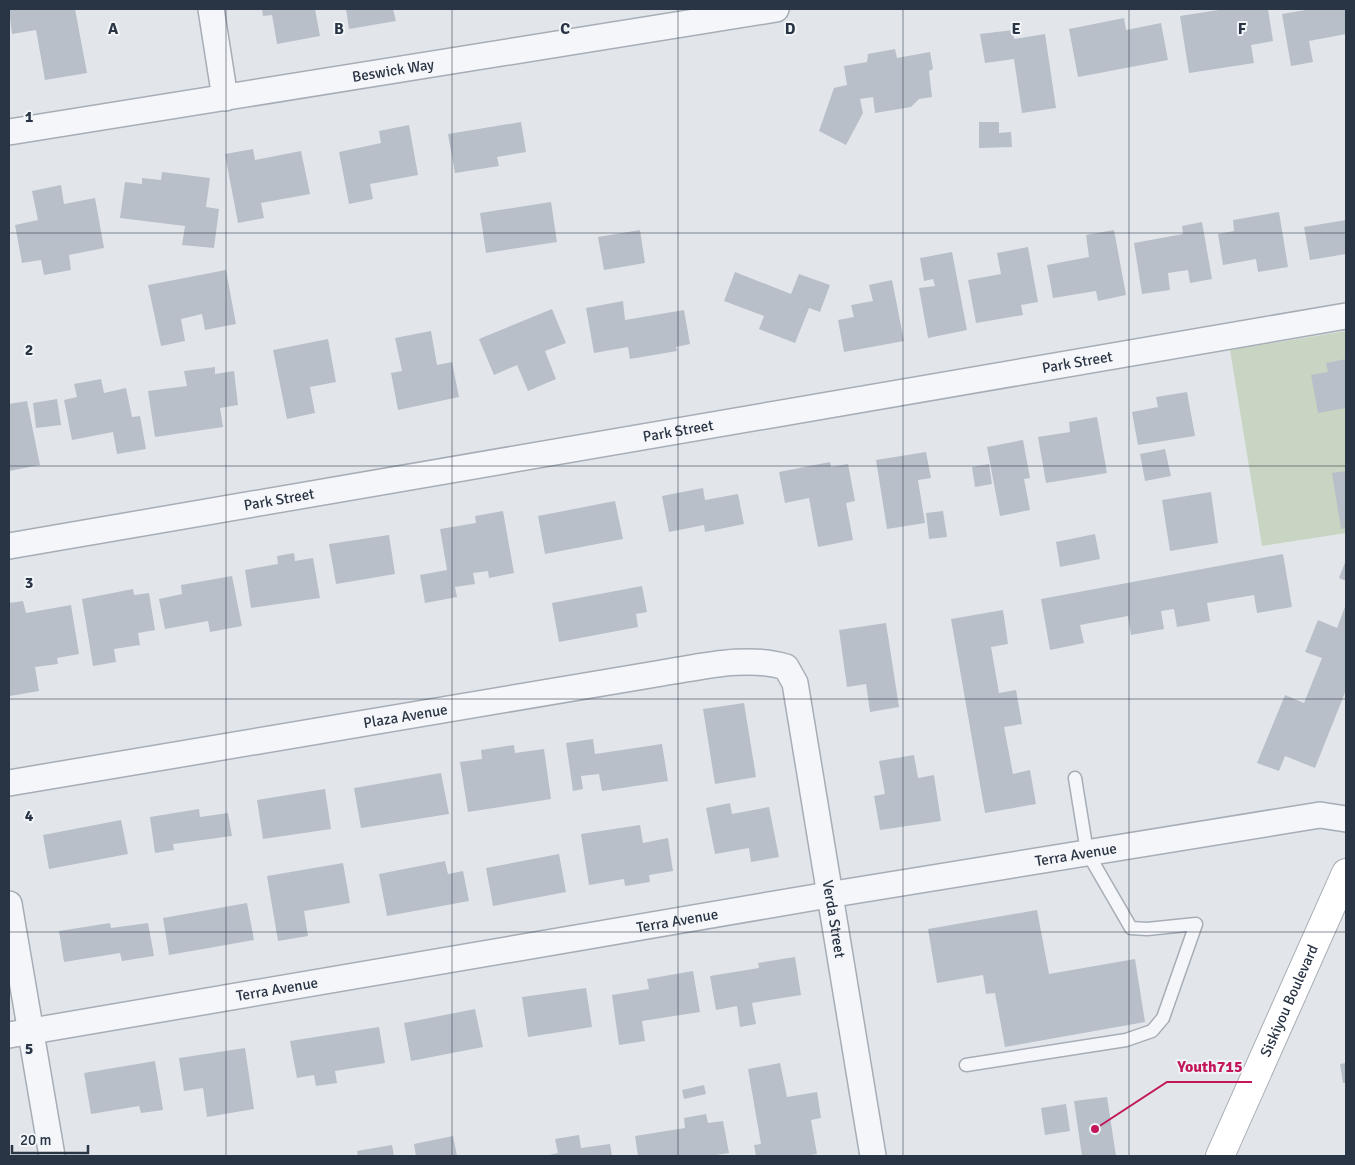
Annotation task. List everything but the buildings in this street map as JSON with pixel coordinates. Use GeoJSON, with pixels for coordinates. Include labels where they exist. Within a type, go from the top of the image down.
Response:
{"type":"FeatureCollection","features":[{"type":"Feature","properties":{"kind":"main road","name":"Siskiyou Boulevard"},"geometry":{"type":"LineString","coordinates":[[1220,1156],[1344,882]]}},
{"type":"Feature","properties":{"kind":"street"},"geometry":{"type":"LineString","coordinates":[[211,9],[225,98]]}},
{"type":"Feature","properties":{"kind":"street","name":"Beswick Way"},"geometry":{"type":"LineString","coordinates":[[9,132],[776,9]]}},
{"type":"Feature","properties":{"kind":"street","name":"Park Street"},"geometry":{"type":"LineString","coordinates":[[9,546],[1346,316]]}},
{"type":"Feature","properties":{"kind":"street","name":"Plaza Avenue"},"geometry":{"type":"LineString","coordinates":[[9,783],[718,665],[770,662],[786,667],[795,682]]}},
{"type":"Feature","properties":{"kind":"street","name":"Verda Street"},"geometry":{"type":"LineString","coordinates":[[795,682],[828,895],[873,1156]]}},
{"type":"Feature","properties":{"kind":"street","name":"Terra Avenue"},"geometry":{"type":"LineString","coordinates":[[20,1033],[1088,852],[1320,815],[1346,819]]}},
{"type":"Feature","properties":{"kind":"street"},"geometry":{"type":"LineString","coordinates":[[9,904],[20,1033],[52,1156]]}},
{"type":"Feature","properties":{"kind":"lane"},"geometry":{"type":"LineString","coordinates":[[966,1065],[1126,1040],[1152,1031],[1163,1018],[1196,924],[1147,929],[1131,928],[1088,852],[1075,778]]}},
{"type":"Feature","properties":{"kind":"green space"},"geometry":{"type":"Polygon","coordinates":[[[1346,331],[1346,533],[1262,546],[1230,350],[1346,331]]]}},
{"type":"Feature","properties":{"kind":"place","name":"Youth715"},"geometry":{"type":"Point","coordinates":[1095,1129]}}]}
